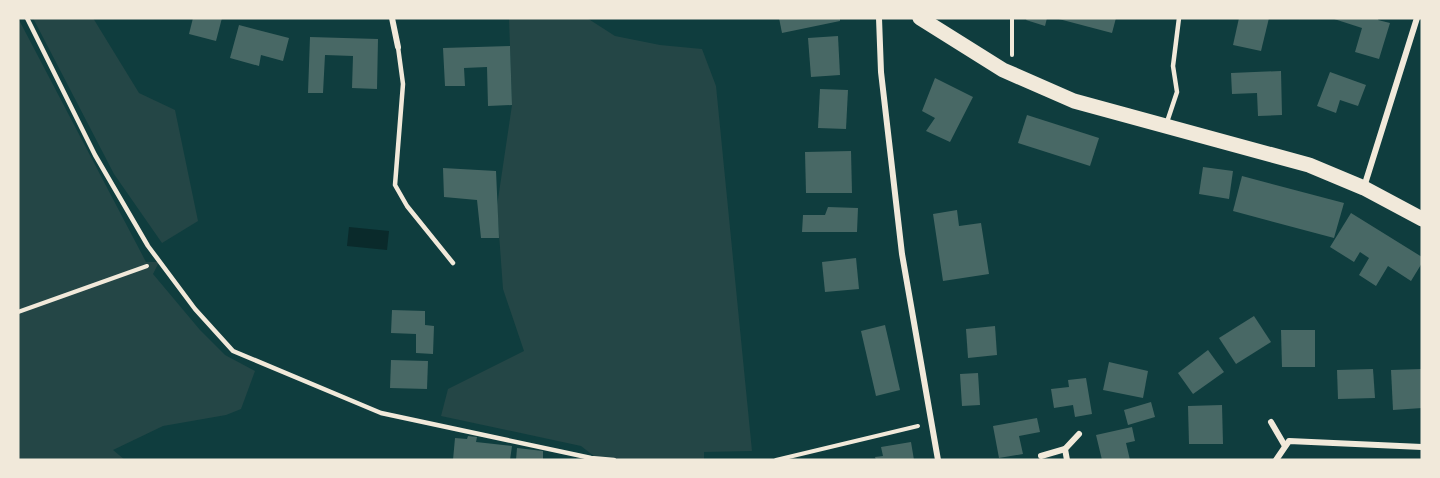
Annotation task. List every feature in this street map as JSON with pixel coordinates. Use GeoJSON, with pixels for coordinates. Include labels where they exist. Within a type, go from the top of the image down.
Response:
{"type":"FeatureCollection","features":[{"type":"Feature","properties":{"kind":"main road"},"geometry":{"type":"LineString","coordinates":[[920,18],[1012,74],[1074,101],[1165,128],[1309,165],[1364,188],[1422,219]]}},
{"type":"Feature","properties":{"kind":"street"},"geometry":{"type":"LineString","coordinates":[[392,18],[398,46]]}},
{"type":"Feature","properties":{"kind":"street"},"geometry":{"type":"LineString","coordinates":[[879,18],[881,72],[902,254],[938,460]]}},
{"type":"Feature","properties":{"kind":"street"},"geometry":{"type":"LineString","coordinates":[[1364,188],[1417,18]]}},
{"type":"Feature","properties":{"kind":"street"},"geometry":{"type":"LineString","coordinates":[[1271,422],[1285,446]]}},
{"type":"Feature","properties":{"kind":"street"},"geometry":{"type":"LineString","coordinates":[[1041,456],[1065,449],[1080,434]]}},
{"type":"Feature","properties":{"kind":"street"},"geometry":{"type":"LineString","coordinates":[[1276,460],[1289,441],[1422,447]]}},
{"type":"Feature","properties":{"kind":"street"},"geometry":{"type":"LineString","coordinates":[[1065,449],[1067,460]]}},
{"type":"Feature","properties":{"kind":"lane"},"geometry":{"type":"LineString","coordinates":[[27,18],[95,155],[159,262],[195,309],[232,351],[381,413],[498,439],[614,460]]}},
{"type":"Feature","properties":{"kind":"lane"},"geometry":{"type":"LineString","coordinates":[[1165,128],[1177,92],[1173,66],[1179,18]]}},
{"type":"Feature","properties":{"kind":"lane"},"geometry":{"type":"LineString","coordinates":[[398,46],[403,84],[395,185],[407,206],[453,263]]}},
{"type":"Feature","properties":{"kind":"path"},"geometry":{"type":"LineString","coordinates":[[1012,18],[1012,74]]}},
{"type":"Feature","properties":{"kind":"path"},"geometry":{"type":"LineString","coordinates":[[18,312],[159,262]]}},
{"type":"Feature","properties":{"kind":"path"},"geometry":{"type":"LineString","coordinates":[[776,460],[931,423]]}},
{"type":"Feature","properties":{"kind":"shaded area"},"geometry":{"type":"Polygon","coordinates":[[[18,18],[146,262],[159,262],[153,274],[200,330],[225,355],[255,371],[241,409],[226,415],[163,426],[113,450],[125,460],[18,460],[18,18]]]}},
{"type":"Feature","properties":{"kind":"shaded area"},"geometry":{"type":"Polygon","coordinates":[[[33,18],[93,18],[139,93],[175,110],[198,221],[162,243],[114,174],[33,18]]]}},
{"type":"Feature","properties":{"kind":"shaded area"},"geometry":{"type":"Polygon","coordinates":[[[509,18],[587,18],[615,36],[660,45],[702,49],[716,86],[752,451],[704,452],[704,460],[599,460],[581,446],[441,416],[448,389],[524,351],[503,289],[497,206],[512,105],[509,18]]]}},
{"type":"Feature","properties":{"kind":"shaded area"},"geometry":{"type":"Polygon","coordinates":[[[349,227],[389,231],[387,250],[347,246],[349,227]]]}},
{"type":"Feature","properties":{"kind":"building"},"geometry":{"type":"Polygon","coordinates":[[[193,18],[222,18],[216,41],[189,34],[193,18]]]}},
{"type":"Feature","properties":{"kind":"building"},"geometry":{"type":"Polygon","coordinates":[[[779,18],[840,18],[840,21],[782,33],[779,18]]]}},
{"type":"Feature","properties":{"kind":"building"},"geometry":{"type":"Polygon","coordinates":[[[1027,18],[1047,18],[1045,26],[1026,20],[1027,18]]]}},
{"type":"Feature","properties":{"kind":"building"},"geometry":{"type":"Polygon","coordinates":[[[1055,18],[1116,18],[1112,33],[1055,18]]]}},
{"type":"Feature","properties":{"kind":"building"},"geometry":{"type":"Polygon","coordinates":[[[1239,18],[1269,18],[1261,51],[1233,45],[1239,18]]]}},
{"type":"Feature","properties":{"kind":"building"},"geometry":{"type":"Polygon","coordinates":[[[1331,18],[1379,18],[1378,20],[1390,23],[1379,59],[1355,52],[1362,28],[1331,18]]]}},
{"type":"Feature","properties":{"kind":"building"},"geometry":{"type":"Polygon","coordinates":[[[239,25],[289,38],[283,61],[261,55],[259,66],[230,58],[239,25]]]}},
{"type":"Feature","properties":{"kind":"building"},"geometry":{"type":"Polygon","coordinates":[[[838,36],[840,75],[811,77],[808,38],[838,36]]]}},
{"type":"Feature","properties":{"kind":"building"},"geometry":{"type":"Polygon","coordinates":[[[310,37],[378,39],[377,89],[352,88],[353,56],[325,55],[323,93],[308,93],[310,37]]]}},
{"type":"Feature","properties":{"kind":"building"},"geometry":{"type":"Polygon","coordinates":[[[510,46],[512,105],[488,106],[487,67],[464,68],[465,86],[445,86],[443,48],[510,46]]]}},
{"type":"Feature","properties":{"kind":"building"},"geometry":{"type":"Polygon","coordinates":[[[1281,71],[1282,115],[1258,116],[1257,93],[1232,94],[1231,73],[1281,71]]]}},
{"type":"Feature","properties":{"kind":"building"},"geometry":{"type":"Polygon","coordinates":[[[1330,72],[1366,85],[1358,106],[1340,100],[1336,113],[1317,106],[1330,72]]]}},
{"type":"Feature","properties":{"kind":"building"},"geometry":{"type":"Polygon","coordinates":[[[935,78],[973,97],[950,142],[926,131],[935,118],[922,111],[935,78]]]}},
{"type":"Feature","properties":{"kind":"building"},"geometry":{"type":"Polygon","coordinates":[[[820,89],[848,90],[846,129],[818,128],[820,89]]]}},
{"type":"Feature","properties":{"kind":"building"},"geometry":{"type":"Polygon","coordinates":[[[1027,115],[1099,138],[1090,166],[1018,143],[1027,115]]]}},
{"type":"Feature","properties":{"kind":"building"},"geometry":{"type":"Polygon","coordinates":[[[851,151],[852,193],[806,193],[805,152],[851,151]]]}},
{"type":"Feature","properties":{"kind":"building"},"geometry":{"type":"Polygon","coordinates":[[[1203,167],[1233,171],[1229,199],[1199,194],[1203,167]]]}},
{"type":"Feature","properties":{"kind":"building"},"geometry":{"type":"Polygon","coordinates":[[[443,168],[496,171],[499,238],[481,238],[477,200],[444,197],[443,168]]]}},
{"type":"Feature","properties":{"kind":"building"},"geometry":{"type":"Polygon","coordinates":[[[1242,176],[1344,203],[1334,238],[1233,211],[1242,176]]]}},
{"type":"Feature","properties":{"kind":"building"},"geometry":{"type":"Polygon","coordinates":[[[828,207],[858,208],[857,232],[802,232],[803,215],[825,215],[828,207]]]}},
{"type":"Feature","properties":{"kind":"building"},"geometry":{"type":"Polygon","coordinates":[[[957,210],[959,226],[981,223],[989,274],[943,281],[933,214],[957,210]]]}},
{"type":"Feature","properties":{"kind":"building"},"geometry":{"type":"Polygon","coordinates":[[[1351,213],[1422,257],[1422,263],[1411,281],[1388,266],[1376,286],[1359,275],[1369,258],[1360,252],[1354,262],[1330,247],[1351,213]]]}},
{"type":"Feature","properties":{"kind":"building"},"geometry":{"type":"Polygon","coordinates":[[[856,258],[859,289],[825,292],[822,262],[856,258]]]}},
{"type":"Feature","properties":{"kind":"building"},"geometry":{"type":"Polygon","coordinates":[[[392,310],[425,311],[425,325],[434,326],[433,354],[416,353],[416,334],[391,333],[392,310]]]}},
{"type":"Feature","properties":{"kind":"building"},"geometry":{"type":"Polygon","coordinates":[[[1254,316],[1271,342],[1236,364],[1219,338],[1254,316]]]}},
{"type":"Feature","properties":{"kind":"building"},"geometry":{"type":"Polygon","coordinates":[[[885,325],[900,390],[876,396],[861,331],[885,325]]]}},
{"type":"Feature","properties":{"kind":"building"},"geometry":{"type":"Polygon","coordinates":[[[995,326],[997,355],[968,358],[966,329],[995,326]]]}},
{"type":"Feature","properties":{"kind":"building"},"geometry":{"type":"Polygon","coordinates":[[[1281,330],[1315,330],[1315,367],[1282,367],[1281,330]]]}},
{"type":"Feature","properties":{"kind":"building"},"geometry":{"type":"Polygon","coordinates":[[[1208,350],[1224,372],[1193,394],[1178,373],[1208,350]]]}},
{"type":"Feature","properties":{"kind":"building"},"geometry":{"type":"Polygon","coordinates":[[[391,360],[428,361],[427,389],[390,388],[391,360]]]}},
{"type":"Feature","properties":{"kind":"building"},"geometry":{"type":"Polygon","coordinates":[[[1109,362],[1148,371],[1143,398],[1103,390],[1109,362]]]}},
{"type":"Feature","properties":{"kind":"building"},"geometry":{"type":"Polygon","coordinates":[[[1373,369],[1375,398],[1338,399],[1337,370],[1373,369]]]}},
{"type":"Feature","properties":{"kind":"building"},"geometry":{"type":"Polygon","coordinates":[[[1422,369],[1422,408],[1393,410],[1391,370],[1422,369]]]}},
{"type":"Feature","properties":{"kind":"building"},"geometry":{"type":"Polygon","coordinates":[[[978,373],[980,405],[962,406],[960,374],[978,373]]]}},
{"type":"Feature","properties":{"kind":"building"},"geometry":{"type":"Polygon","coordinates":[[[1086,378],[1092,414],[1075,417],[1073,405],[1054,408],[1051,389],[1069,387],[1068,380],[1086,378]]]}},
{"type":"Feature","properties":{"kind":"building"},"geometry":{"type":"Polygon","coordinates":[[[1151,402],[1155,417],[1128,425],[1124,410],[1151,402]]]}},
{"type":"Feature","properties":{"kind":"building"},"geometry":{"type":"Polygon","coordinates":[[[1222,405],[1223,444],[1189,444],[1188,406],[1222,405]]]}},
{"type":"Feature","properties":{"kind":"building"},"geometry":{"type":"Polygon","coordinates":[[[1037,418],[1040,432],[1019,436],[1023,454],[999,458],[993,426],[1037,418]]]}},
{"type":"Feature","properties":{"kind":"building"},"geometry":{"type":"Polygon","coordinates":[[[1132,427],[1135,441],[1126,443],[1130,460],[1102,460],[1096,435],[1132,427]]]}},
{"type":"Feature","properties":{"kind":"building"},"geometry":{"type":"Polygon","coordinates":[[[468,436],[477,437],[476,442],[512,446],[510,460],[453,460],[455,438],[467,439],[468,436]]]}},
{"type":"Feature","properties":{"kind":"building"},"geometry":{"type":"Polygon","coordinates":[[[911,442],[914,460],[876,460],[875,457],[883,456],[881,447],[911,442]]]}},
{"type":"Feature","properties":{"kind":"building"},"geometry":{"type":"Polygon","coordinates":[[[517,448],[543,451],[543,460],[516,460],[517,448]]]}}]}
